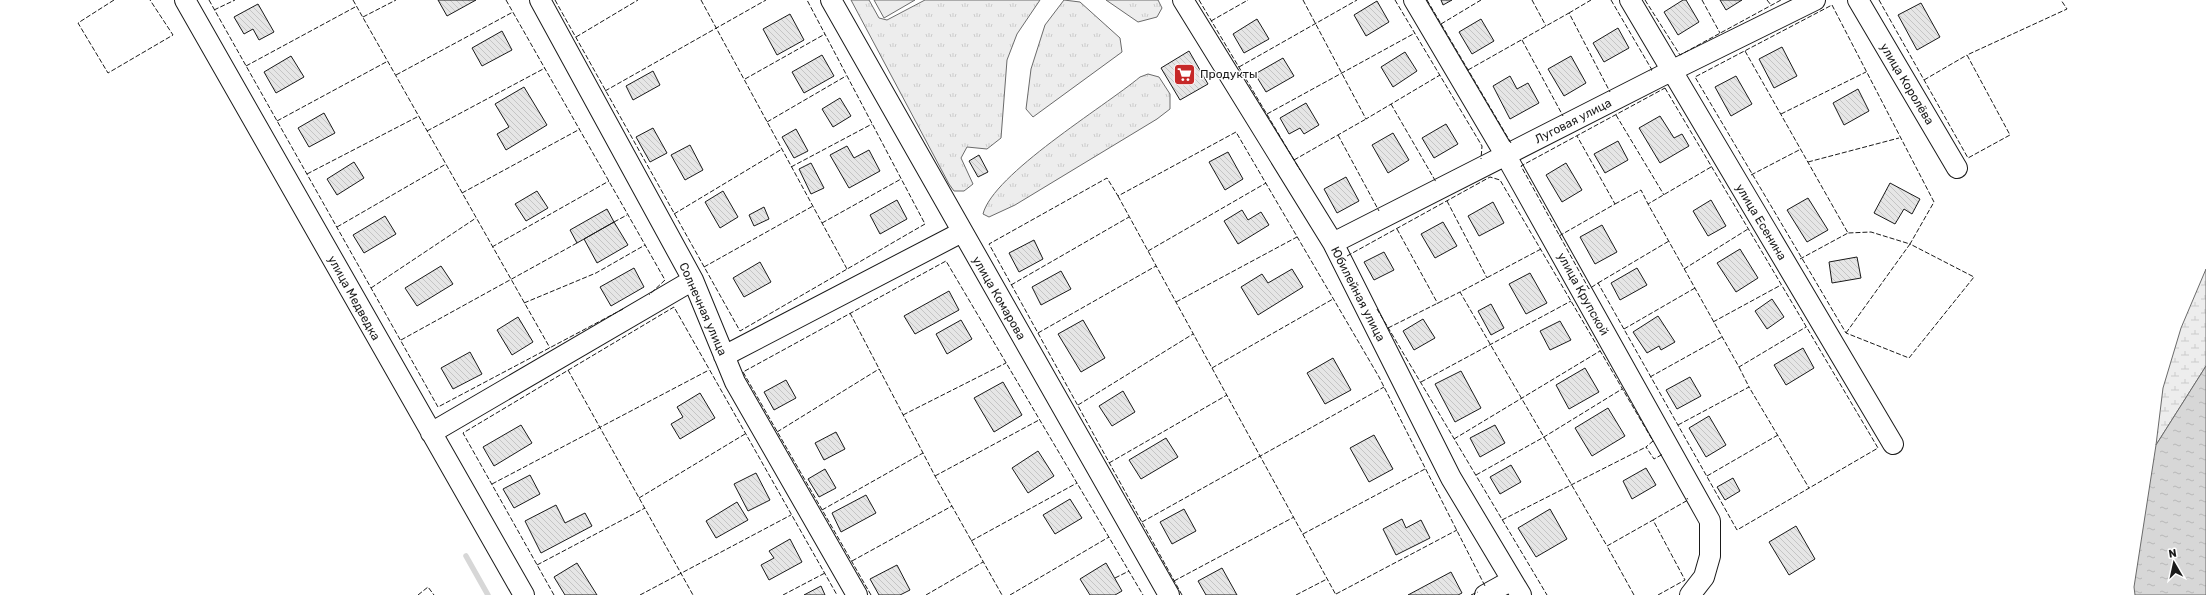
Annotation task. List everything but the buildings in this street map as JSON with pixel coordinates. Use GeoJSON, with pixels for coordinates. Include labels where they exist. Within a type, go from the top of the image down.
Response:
{"type":"FeatureCollection","features":[{"type":"Feature","properties":{"kind":"street","name":"улица Медведка"},"geometry":{"type":"LineString","coordinates":[[185,0],[524,595]]}},
{"type":"Feature","properties":{"kind":"street","name":"Солнечная улица"},"geometry":{"type":"LineString","coordinates":[[540,0],[693,280],[735,382],[857,595]]}},
{"type":"Feature","properties":{"kind":"street","name":"улица Комарова"},"geometry":{"type":"LineString","coordinates":[[831,0],[1169,595]]}},
{"type":"Feature","properties":{"kind":"street","name":"Юбилейная улица"},"geometry":{"type":"LineString","coordinates":[[1183,0],[1333,244],[1452,478],[1516,588]]}},
{"type":"Feature","properties":{"kind":"street","name":"улица Крупской"},"geometry":{"type":"LineString","coordinates":[[1414,0],[1506,156],[1710,521],[1710,556],[1704,577],[1690,595]]}},
{"type":"Feature","properties":{"kind":"street","name":"улица Есенина"},"geometry":{"type":"LineString","coordinates":[[1630,0],[1893,444]]}},
{"type":"Feature","properties":{"kind":"street","name":"Луговая улица"},"geometry":{"type":"LineString","coordinates":[[1333,244],[1671,71],[1815,0]]}},
{"type":"Feature","properties":{"kind":"street","name":"улица Королёва"},"geometry":{"type":"LineString","coordinates":[[1858,0],[1957,168]]}},
{"type":"Feature","properties":{"kind":"street"},"geometry":{"type":"LineString","coordinates":[[724,356],[962,232]]}},
{"type":"Feature","properties":{"kind":"street"},"geometry":{"type":"LineString","coordinates":[[431,433],[693,280]]}},
{"type":"Feature","properties":{"kind":"street"},"geometry":{"type":"LineString","coordinates":[[1485,595],[1516,588]]}},
{"type":"Feature","properties":{"kind":"green space"},"geometry":{"type":"Polygon","coordinates":[[[851,0],[869,0],[879,18],[887,20],[925,0],[1040,0],[1017,34],[1007,60],[1001,138],[987,149],[967,147],[961,158],[973,184],[964,191],[954,191],[949,184],[851,0]]]}},
{"type":"Feature","properties":{"kind":"green space"},"geometry":{"type":"Polygon","coordinates":[[[1064,0],[1080,2],[1120,38],[1122,52],[1033,117],[1026,109],[1031,69],[1045,25],[1064,0]]]}},
{"type":"Feature","properties":{"kind":"green space"},"geometry":{"type":"Polygon","coordinates":[[[1106,0],[1158,0],[1162,8],[1157,17],[1138,22],[1106,0]]]}},
{"type":"Feature","properties":{"kind":"green space"},"geometry":{"type":"Polygon","coordinates":[[[1148,74],[1159,77],[1170,94],[1170,109],[1157,119],[1015,205],[989,217],[983,214],[991,198],[1007,180],[1028,161],[1140,77],[1148,74]]]}},
{"type":"Feature","properties":{"kind":"green space"},"geometry":{"type":"Polygon","coordinates":[[[2206,269],[2206,366],[2156,445],[2163,388],[2181,328],[2206,269]]]}},
{"type":"Feature","properties":{"kind":"shaded area"},"geometry":{"type":"Polygon","coordinates":[[[874,0],[915,0],[884,18],[874,0]]]}},
{"type":"Feature","properties":{"kind":"water"},"geometry":{"type":"Polygon","coordinates":[[[2206,366],[2206,595],[2135,595],[2134,587],[2156,445],[2206,366]]]}},
{"type":"Feature","properties":{"kind":"waterway"},"geometry":{"type":"LineString","coordinates":[[466,556],[488,595]]}},
{"type":"Feature","properties":{"kind":"fence"},"geometry":{"type":"LineString","coordinates":[[114,0],[78,23],[108,73],[173,35],[150,0]]}},
{"type":"Feature","properties":{"kind":"fence"},"geometry":{"type":"LineString","coordinates":[[209,0],[438,407],[623,309]]}},
{"type":"Feature","properties":{"kind":"fence"},"geometry":{"type":"LineString","coordinates":[[214,10],[235,0]]}},
{"type":"Feature","properties":{"kind":"fence"},"geometry":{"type":"LineString","coordinates":[[353,0],[550,348]]}},
{"type":"Feature","properties":{"kind":"fence"},"geometry":{"type":"LineString","coordinates":[[363,17],[396,0]]}},
{"type":"Feature","properties":{"kind":"fence"},"geometry":{"type":"LineString","coordinates":[[506,0],[665,280],[649,295]]}},
{"type":"Feature","properties":{"kind":"fence"},"geometry":{"type":"LineString","coordinates":[[555,0],[740,331],[925,224],[807,0]]}},
{"type":"Feature","properties":{"kind":"fence"},"geometry":{"type":"LineString","coordinates":[[576,37],[638,0]]}},
{"type":"Feature","properties":{"kind":"fence"},"geometry":{"type":"LineString","coordinates":[[701,0],[847,269]]}},
{"type":"Feature","properties":{"kind":"fence"},"geometry":{"type":"LineString","coordinates":[[605,91],[766,0]]}},
{"type":"Feature","properties":{"kind":"fence"},"geometry":{"type":"LineString","coordinates":[[1199,0],[1300,170]]}},
{"type":"Feature","properties":{"kind":"fence"},"geometry":{"type":"LineString","coordinates":[[1211,21],[1248,0]]}},
{"type":"Feature","properties":{"kind":"fence"},"geometry":{"type":"LineString","coordinates":[[1303,0],[1366,119],[1440,75]]}},
{"type":"Feature","properties":{"kind":"fence"},"geometry":{"type":"LineString","coordinates":[[1239,67],[1357,0]]}},
{"type":"Feature","properties":{"kind":"fence"},"geometry":{"type":"LineString","coordinates":[[1395,0],[1482,146],[1481,159]]}},
{"type":"Feature","properties":{"kind":"fence"},"geometry":{"type":"LineString","coordinates":[[1427,0],[1511,143]]}},
{"type":"Feature","properties":{"kind":"fence"},"geometry":{"type":"LineString","coordinates":[[1441,24],[1481,0]]}},
{"type":"Feature","properties":{"kind":"fence"},"geometry":{"type":"LineString","coordinates":[[1532,0],[1546,26]]}},
{"type":"Feature","properties":{"kind":"fence"},"geometry":{"type":"LineString","coordinates":[[1569,13],[1591,0]]}},
{"type":"Feature","properties":{"kind":"fence"},"geometry":{"type":"LineString","coordinates":[[1611,0],[1652,70],[1649,71]]}},
{"type":"Feature","properties":{"kind":"fence"},"geometry":{"type":"LineString","coordinates":[[1645,0],[1680,55],[1781,0]]}},
{"type":"Feature","properties":{"kind":"fence"},"geometry":{"type":"LineString","coordinates":[[1702,0],[1720,33]]}},
{"type":"Feature","properties":{"kind":"fence"},"geometry":{"type":"LineString","coordinates":[[1767,0],[1771,5]]}},
{"type":"Feature","properties":{"kind":"fence"},"geometry":{"type":"LineString","coordinates":[[1879,0],[1968,158],[2010,135],[1967,55],[2067,9],[2061,0]]}},
{"type":"Feature","properties":{"kind":"fence"},"geometry":{"type":"LineString","coordinates":[[1832,5],[1934,202],[1910,244],[1974,277],[1909,358],[1846,333],[1695,77],[1832,5]]}},
{"type":"Feature","properties":{"kind":"fence"},"geometry":{"type":"LineString","coordinates":[[246,66],[357,6]]}},
{"type":"Feature","properties":{"kind":"fence"},"geometry":{"type":"LineString","coordinates":[[396,75],[513,12]]}},
{"type":"Feature","properties":{"kind":"fence"},"geometry":{"type":"LineString","coordinates":[[1468,70],[1569,13],[1610,92]]}},
{"type":"Feature","properties":{"kind":"fence"},"geometry":{"type":"LineString","coordinates":[[1267,114],[1415,33]]}},
{"type":"Feature","properties":{"kind":"fence"},"geometry":{"type":"LineString","coordinates":[[745,79],[825,34]]}},
{"type":"Feature","properties":{"kind":"fence"},"geometry":{"type":"LineString","coordinates":[[1522,40],[1563,116]]}},
{"type":"Feature","properties":{"kind":"fence"},"geometry":{"type":"LineString","coordinates":[[1745,51],[1848,233],[1800,259]]}},
{"type":"Feature","properties":{"kind":"fence"},"geometry":{"type":"LineString","coordinates":[[1924,80],[1967,55]]}},
{"type":"Feature","properties":{"kind":"fence"},"geometry":{"type":"LineString","coordinates":[[277,121],[388,61]]}},
{"type":"Feature","properties":{"kind":"fence"},"geometry":{"type":"LineString","coordinates":[[427,131],[545,68]]}},
{"type":"Feature","properties":{"kind":"fence"},"geometry":{"type":"LineString","coordinates":[[1781,114],[1866,72]]}},
{"type":"Feature","properties":{"kind":"fence"},"geometry":{"type":"LineString","coordinates":[[767,122],[846,76]]}},
{"type":"Feature","properties":{"kind":"fence"},"geometry":{"type":"LineString","coordinates":[[1665,88],[1878,448],[1737,530],[1598,283],[1589,289],[1521,166],[1665,88]]}},
{"type":"Feature","properties":{"kind":"fence"},"geometry":{"type":"LineString","coordinates":[[1391,104],[1436,182]]}},
{"type":"Feature","properties":{"kind":"fence"},"geometry":{"type":"LineString","coordinates":[[1616,115],[1664,195]]}},
{"type":"Feature","properties":{"kind":"fence"},"geometry":{"type":"LineString","coordinates":[[307,174],[419,116]]}},
{"type":"Feature","properties":{"kind":"fence"},"geometry":{"type":"LineString","coordinates":[[1294,160],[1366,119]]}},
{"type":"Feature","properties":{"kind":"fence"},"geometry":{"type":"LineString","coordinates":[[791,167],[872,124]]}},
{"type":"Feature","properties":{"kind":"fence"},"geometry":{"type":"LineString","coordinates":[[462,193],[580,129]]}},
{"type":"Feature","properties":{"kind":"fence"},"geometry":{"type":"LineString","coordinates":[[1182,595],[989,244],[1107,178],[1118,196],[1236,132],[1379,377],[1485,586]]}},
{"type":"Feature","properties":{"kind":"fence"},"geometry":{"type":"LineString","coordinates":[[1338,135],[1379,211]]}},
{"type":"Feature","properties":{"kind":"fence"},"geometry":{"type":"LineString","coordinates":[[1559,236],[1615,204],[1577,136]]}},
{"type":"Feature","properties":{"kind":"fence"},"geometry":{"type":"LineString","coordinates":[[1808,162],[1899,138]]}},
{"type":"Feature","properties":{"kind":"fence"},"geometry":{"type":"LineString","coordinates":[[674,214],[782,149]]}},
{"type":"Feature","properties":{"kind":"fence"},"geometry":{"type":"LineString","coordinates":[[1751,175],[1801,149]]}},
{"type":"Feature","properties":{"kind":"fence"},"geometry":{"type":"LineString","coordinates":[[337,227],[446,164]]}},
{"type":"Feature","properties":{"kind":"fence"},"geometry":{"type":"LineString","coordinates":[[1711,167],[1648,204],[1739,367],[1806,327]]}},
{"type":"Feature","properties":{"kind":"fence"},"geometry":{"type":"LineString","coordinates":[[1347,256],[1490,177],[1500,180],[1653,441],[1646,447],[1654,459],[1663,454]]}},
{"type":"Feature","properties":{"kind":"fence"},"geometry":{"type":"LineString","coordinates":[[822,223],[901,179]]}},
{"type":"Feature","properties":{"kind":"fence"},"geometry":{"type":"LineString","coordinates":[[492,247],[609,181]]}},
{"type":"Feature","properties":{"kind":"fence"},"geometry":{"type":"LineString","coordinates":[[1148,251],[1266,183]]}},
{"type":"Feature","properties":{"kind":"fence"},"geometry":{"type":"LineString","coordinates":[[1615,204],[1641,190],[1648,204]]}},
{"type":"Feature","properties":{"kind":"fence"},"geometry":{"type":"LineString","coordinates":[[1118,196],[1336,595]]}},
{"type":"Feature","properties":{"kind":"fence"},"geometry":{"type":"LineString","coordinates":[[1447,201],[1487,278]]}},
{"type":"Feature","properties":{"kind":"fence"},"geometry":{"type":"LineString","coordinates":[[704,267],[813,206]]}},
{"type":"Feature","properties":{"kind":"fence"},"geometry":{"type":"LineString","coordinates":[[614,222],[627,215]]}},
{"type":"Feature","properties":{"kind":"fence"},"geometry":{"type":"LineString","coordinates":[[1011,285],[1129,217]]}},
{"type":"Feature","properties":{"kind":"fence"},"geometry":{"type":"LineString","coordinates":[[371,288],[476,218]]}},
{"type":"Feature","properties":{"kind":"fence"},"geometry":{"type":"LineString","coordinates":[[1397,229],[1438,304]]}},
{"type":"Feature","properties":{"kind":"fence"},"geometry":{"type":"LineString","coordinates":[[1684,269],[1748,229]]}},
{"type":"Feature","properties":{"kind":"fence"},"geometry":{"type":"LineString","coordinates":[[1846,333],[1910,244],[1871,232],[1848,233]]}},
{"type":"Feature","properties":{"kind":"fence"},"geometry":{"type":"LineString","coordinates":[[1176,302],[1297,237]]}},
{"type":"Feature","properties":{"kind":"fence"},"geometry":{"type":"LineString","coordinates":[[1598,283],[1669,241]]}},
{"type":"Feature","properties":{"kind":"fence"},"geometry":{"type":"LineString","coordinates":[[401,340],[577,243]]}},
{"type":"Feature","properties":{"kind":"fence"},"geometry":{"type":"LineString","coordinates":[[524,303],[596,273],[645,245]]}},
{"type":"Feature","properties":{"kind":"fence"},"geometry":{"type":"LineString","coordinates":[[1541,249],[1460,292],[1607,546]]}},
{"type":"Feature","properties":{"kind":"fence"},"geometry":{"type":"LineString","coordinates":[[871,595],[743,372],[946,261],[1143,595]]}},
{"type":"Feature","properties":{"kind":"fence"},"geometry":{"type":"LineString","coordinates":[[1038,333],[1156,266]]}},
{"type":"Feature","properties":{"kind":"fence"},"geometry":{"type":"LineString","coordinates":[[1713,322],[1781,285]]}},
{"type":"Feature","properties":{"kind":"fence"},"geometry":{"type":"LineString","coordinates":[[1624,329],[1695,288]]}},
{"type":"Feature","properties":{"kind":"fence"},"geometry":{"type":"LineString","coordinates":[[1388,328],[1460,292]]}},
{"type":"Feature","properties":{"kind":"fence"},"geometry":{"type":"LineString","coordinates":[[1212,368],[1333,299]]}},
{"type":"Feature","properties":{"kind":"fence"},"geometry":{"type":"LineString","coordinates":[[1421,382],[1571,301]]}},
{"type":"Feature","properties":{"kind":"fence"},"geometry":{"type":"LineString","coordinates":[[554,595],[463,433],[674,307],[837,595]]}},
{"type":"Feature","properties":{"kind":"fence"},"geometry":{"type":"LineString","coordinates":[[1377,309],[1547,595]]}},
{"type":"Feature","properties":{"kind":"fence"},"geometry":{"type":"LineString","coordinates":[[850,313],[935,476],[1002,595]]}},
{"type":"Feature","properties":{"kind":"fence"},"geometry":{"type":"LineString","coordinates":[[1078,405],[1193,334]]}},
{"type":"Feature","properties":{"kind":"fence"},"geometry":{"type":"LineString","coordinates":[[1650,377],[1722,337]]}},
{"type":"Feature","properties":{"kind":"fence"},"geometry":{"type":"LineString","coordinates":[[1454,439],[1600,351]]}},
{"type":"Feature","properties":{"kind":"fence"},"geometry":{"type":"LineString","coordinates":[[903,415],[1006,363]]}},
{"type":"Feature","properties":{"kind":"fence"},"geometry":{"type":"LineString","coordinates":[[1739,367],[1749,387]]}},
{"type":"Feature","properties":{"kind":"fence"},"geometry":{"type":"LineString","coordinates":[[777,432],[879,369]]}},
{"type":"Feature","properties":{"kind":"fence"},"geometry":{"type":"LineString","coordinates":[[568,370],[693,595]]}},
{"type":"Feature","properties":{"kind":"fence"},"geometry":{"type":"LineString","coordinates":[[492,484],[709,370]]}},
{"type":"Feature","properties":{"kind":"fence"},"geometry":{"type":"LineString","coordinates":[[1142,522],[1384,387]]}},
{"type":"Feature","properties":{"kind":"fence"},"geometry":{"type":"LineString","coordinates":[[1678,425],[1749,387],[1809,488]]}},
{"type":"Feature","properties":{"kind":"fence"},"geometry":{"type":"LineString","coordinates":[[1476,475],[1544,437],[1622,389]]}},
{"type":"Feature","properties":{"kind":"fence"},"geometry":{"type":"LineString","coordinates":[[1109,463],[1227,395]]}},
{"type":"Feature","properties":{"kind":"fence"},"geometry":{"type":"LineString","coordinates":[[935,476],[1039,420]]}},
{"type":"Feature","properties":{"kind":"fence"},"geometry":{"type":"LineString","coordinates":[[639,498],[745,434]]}},
{"type":"Feature","properties":{"kind":"fence"},"geometry":{"type":"LineString","coordinates":[[1707,476],[1778,435]]}},
{"type":"Feature","properties":{"kind":"fence"},"geometry":{"type":"LineString","coordinates":[[1502,520],[1646,447]]}},
{"type":"Feature","properties":{"kind":"fence"},"geometry":{"type":"LineString","coordinates":[[822,510],[923,453]]}},
{"type":"Feature","properties":{"kind":"fence"},"geometry":{"type":"LineString","coordinates":[[1303,534],[1425,469]]}},
{"type":"Feature","properties":{"kind":"fence"},"geometry":{"type":"LineString","coordinates":[[971,541],[1077,483]]}},
{"type":"Feature","properties":{"kind":"fence"},"geometry":{"type":"LineString","coordinates":[[1658,595],[1685,580],[1653,520],[1688,500],[1687,498]]}},
{"type":"Feature","properties":{"kind":"fence"},"geometry":{"type":"LineString","coordinates":[[852,561],[952,506]]}},
{"type":"Feature","properties":{"kind":"fence"},"geometry":{"type":"LineString","coordinates":[[537,565],[645,508]]}},
{"type":"Feature","properties":{"kind":"fence"},"geometry":{"type":"LineString","coordinates":[[640,595],[791,515]]}},
{"type":"Feature","properties":{"kind":"fence"},"geometry":{"type":"LineString","coordinates":[[1174,581],[1294,517]]}},
{"type":"Feature","properties":{"kind":"fence"},"geometry":{"type":"LineString","coordinates":[[1634,595],[1607,546],[1653,520]]}},
{"type":"Feature","properties":{"kind":"fence"},"geometry":{"type":"LineString","coordinates":[[1336,594],[1457,530]]}},
{"type":"Feature","properties":{"kind":"fence"},"geometry":{"type":"LineString","coordinates":[[1010,595],[1109,537]]}},
{"type":"Feature","properties":{"kind":"fence"},"geometry":{"type":"LineString","coordinates":[[926,595],[983,562]]}},
{"type":"Feature","properties":{"kind":"fence"},"geometry":{"type":"LineString","coordinates":[[1115,578],[1129,571]]}},
{"type":"Feature","properties":{"kind":"fence"},"geometry":{"type":"LineString","coordinates":[[783,595],[825,573]]}},
{"type":"Feature","properties":{"kind":"fence"},"geometry":{"type":"LineString","coordinates":[[1296,595],[1327,579]]}},
{"type":"Feature","properties":{"kind":"fence"},"geometry":{"type":"LineString","coordinates":[[418,595],[428,587],[434,595]]}},
{"type":"Feature","properties":{"kind":"fence"},"geometry":{"type":"LineString","coordinates":[[1471,595],[1478,592]]}},
{"type":"Feature","properties":{"kind":"place","name":"Продукты"},"geometry":{"type":"Point","coordinates":[1185,74]}}]}
